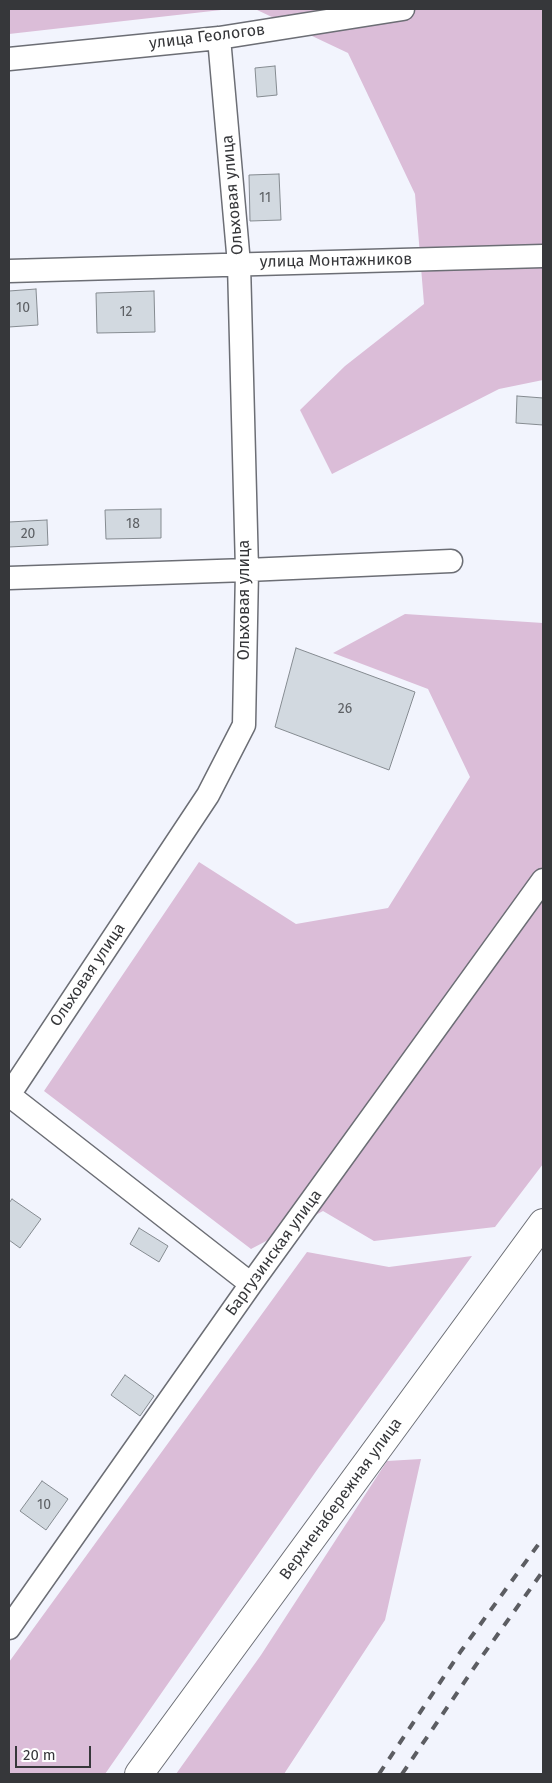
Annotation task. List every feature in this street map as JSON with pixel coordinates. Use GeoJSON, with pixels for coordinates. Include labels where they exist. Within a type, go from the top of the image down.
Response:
{"type":"FeatureCollection","features":[{"type":"Feature","properties":{"kind":"street","name":"улица Геологов"},"geometry":{"type":"LineString","coordinates":[[9,59],[219,38],[403,9]]}},
{"type":"Feature","properties":{"kind":"street","name":"Ольховая улица"},"geometry":{"type":"LineString","coordinates":[[9,1095],[208,795],[244,725],[247,570],[239,264],[219,38]]}},
{"type":"Feature","properties":{"kind":"street","name":"улица Монтажников"},"geometry":{"type":"LineString","coordinates":[[9,271],[543,256]]}},
{"type":"Feature","properties":{"kind":"street"},"geometry":{"type":"LineString","coordinates":[[9,578],[451,561]]}},
{"type":"Feature","properties":{"kind":"street","name":"Баргузинская улица"},"geometry":{"type":"LineString","coordinates":[[9,1628],[251,1284],[543,880]]}},
{"type":"Feature","properties":{"kind":"street"},"geometry":{"type":"LineString","coordinates":[[9,1095],[251,1284]]}},
{"type":"Feature","properties":{"kind":"street","name":"Верхненабережная улица"},"geometry":{"type":"LineString","coordinates":[[139,1774],[543,1223]]}},
{"type":"Feature","properties":{"kind":"shaded area"},"geometry":{"type":"Polygon","coordinates":[[[9,9],[230,9],[9,34],[9,9]]]}},
{"type":"Feature","properties":{"kind":"shaded area"},"geometry":{"type":"Polygon","coordinates":[[[255,9],[543,9],[543,380],[499,389],[332,474],[300,410],[345,366],[424,304],[415,194],[348,53],[255,9]]]}},
{"type":"Feature","properties":{"kind":"shaded area"},"geometry":{"type":"Polygon","coordinates":[[[405,614],[543,623],[543,1164],[495,1227],[374,1241],[323,1211],[251,1249],[44,1091],[199,862],[296,924],[388,908],[470,777],[428,689],[333,653],[405,614]]]}},
{"type":"Feature","properties":{"kind":"shaded area"},"geometry":{"type":"Polygon","coordinates":[[[307,1252],[389,1267],[472,1256],[319,1467],[105,1774],[9,1774],[9,1662],[307,1252]]]}},
{"type":"Feature","properties":{"kind":"shaded area"},"geometry":{"type":"Polygon","coordinates":[[[421,1459],[385,1620],[284,1774],[176,1774],[261,1655],[387,1461],[421,1459]]]}},
{"type":"Feature","properties":{"kind":"building"},"geometry":{"type":"Polygon","coordinates":[[[275,66],[277,95],[257,97],[255,68],[275,66]]]}},
{"type":"Feature","properties":{"kind":"building"},"geometry":{"type":"Polygon","coordinates":[[[279,174],[281,220],[250,221],[249,175],[279,174]]]}},
{"type":"Feature","properties":{"kind":"building"},"geometry":{"type":"Polygon","coordinates":[[[36,289],[38,325],[9,327],[9,291],[36,289]]]}},
{"type":"Feature","properties":{"kind":"building"},"geometry":{"type":"Polygon","coordinates":[[[154,291],[155,332],[97,333],[96,293],[154,291]]]}},
{"type":"Feature","properties":{"kind":"building"},"geometry":{"type":"Polygon","coordinates":[[[517,396],[543,398],[543,425],[516,423],[517,396]]]}},
{"type":"Feature","properties":{"kind":"building"},"geometry":{"type":"Polygon","coordinates":[[[161,509],[161,538],[106,539],[105,510],[161,509]]]}},
{"type":"Feature","properties":{"kind":"building"},"geometry":{"type":"Polygon","coordinates":[[[47,520],[48,545],[9,547],[9,522],[47,520]]]}},
{"type":"Feature","properties":{"kind":"building"},"geometry":{"type":"Polygon","coordinates":[[[296,648],[415,692],[389,770],[275,727],[296,648]]]}},
{"type":"Feature","properties":{"kind":"building"},"geometry":{"type":"Polygon","coordinates":[[[12,1199],[41,1219],[20,1248],[9,1240],[9,1203],[12,1199]]]}},
{"type":"Feature","properties":{"kind":"building"},"geometry":{"type":"Polygon","coordinates":[[[139,1228],[168,1246],[159,1262],[130,1244],[139,1228]]]}},
{"type":"Feature","properties":{"kind":"building"},"geometry":{"type":"Polygon","coordinates":[[[125,1375],[154,1396],[140,1416],[111,1395],[125,1375]]]}},
{"type":"Feature","properties":{"kind":"building"},"geometry":{"type":"Polygon","coordinates":[[[42,1481],[68,1499],[46,1530],[20,1511],[42,1481]]]}},
{"type":"Feature","properties":{"kind":"railway"},"geometry":{"type":"LineString","coordinates":[[379,1774],[461,1651],[543,1538]]}},
{"type":"Feature","properties":{"kind":"railway"},"geometry":{"type":"LineString","coordinates":[[402,1774],[543,1571]]}}]}
